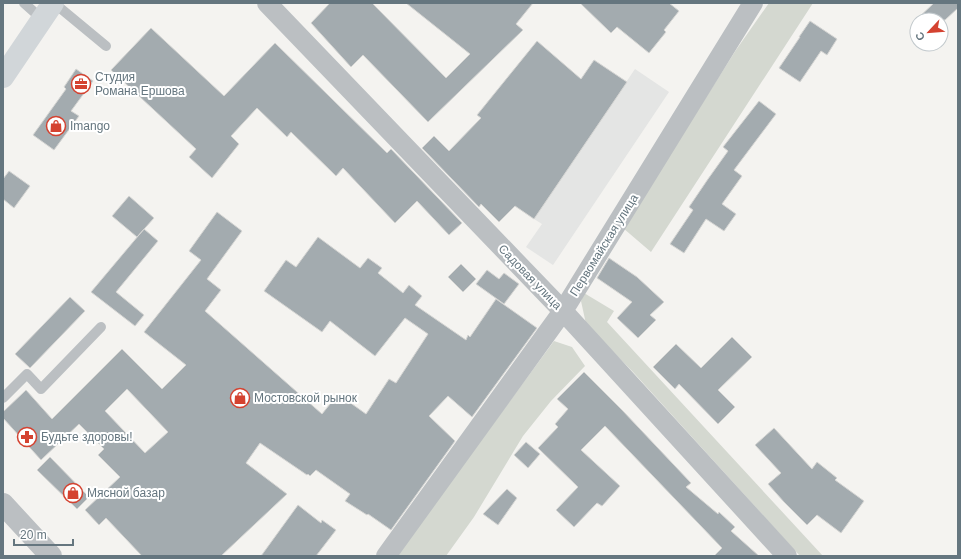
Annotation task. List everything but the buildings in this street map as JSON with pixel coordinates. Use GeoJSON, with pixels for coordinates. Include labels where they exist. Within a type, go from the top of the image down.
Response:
{"type":"FeatureCollection","features":[{"type":"Feature","properties":{"kind":"main road"},"geometry":{"type":"LineString","coordinates":[[3,77],[49,8]]}},
{"type":"Feature","properties":{"kind":"street","name":"Садовая улица"},"geometry":{"type":"LineString","coordinates":[[267,3],[563,311],[787,556]]}},
{"type":"Feature","properties":{"kind":"street","name":"Первомайская улица"},"geometry":{"type":"LineString","coordinates":[[386,556],[563,311],[753,3]]}},
{"type":"Feature","properties":{"kind":"street"},"geometry":{"type":"LineString","coordinates":[[3,504],[51,556]]}},
{"type":"Feature","properties":{"kind":"lane"},"geometry":{"type":"LineString","coordinates":[[24,3],[49,8],[106,46]]}},
{"type":"Feature","properties":{"kind":"lane"},"geometry":{"type":"LineString","coordinates":[[3,398],[27,374],[41,389],[101,327]]}},
{"type":"Feature","properties":{"kind":"shaded area"},"geometry":{"type":"Polygon","coordinates":[[[769,3],[813,3],[651,252],[623,228],[736,50],[769,3]]]}},
{"type":"Feature","properties":{"kind":"shaded area"},"geometry":{"type":"Polygon","coordinates":[[[635,69],[669,92],[553,265],[526,247],[542,224],[534,219],[635,69]]]}},
{"type":"Feature","properties":{"kind":"shaded area"},"geometry":{"type":"Polygon","coordinates":[[[584,293],[614,311],[607,322],[823,556],[800,556],[633,372],[586,324],[581,301],[584,293]]]}},
{"type":"Feature","properties":{"kind":"shaded area"},"geometry":{"type":"Polygon","coordinates":[[[554,341],[572,347],[585,366],[551,401],[523,436],[474,517],[446,556],[396,556],[554,341]]]}},
{"type":"Feature","properties":{"kind":"place","name":"Студия Романа Ершова"},"geometry":{"type":"Point","coordinates":[81,84]}},
{"type":"Feature","properties":{"kind":"place","name":"Imango"},"geometry":{"type":"Point","coordinates":[56,126]}},
{"type":"Feature","properties":{"kind":"place","name":"Мостовской рынок"},"geometry":{"type":"Point","coordinates":[240,398]}},
{"type":"Feature","properties":{"kind":"place","name":"Будьте здоровы!"},"geometry":{"type":"Point","coordinates":[27,437]}},
{"type":"Feature","properties":{"kind":"place","name":"Мясной базар"},"geometry":{"type":"Point","coordinates":[73,493]}}]}
